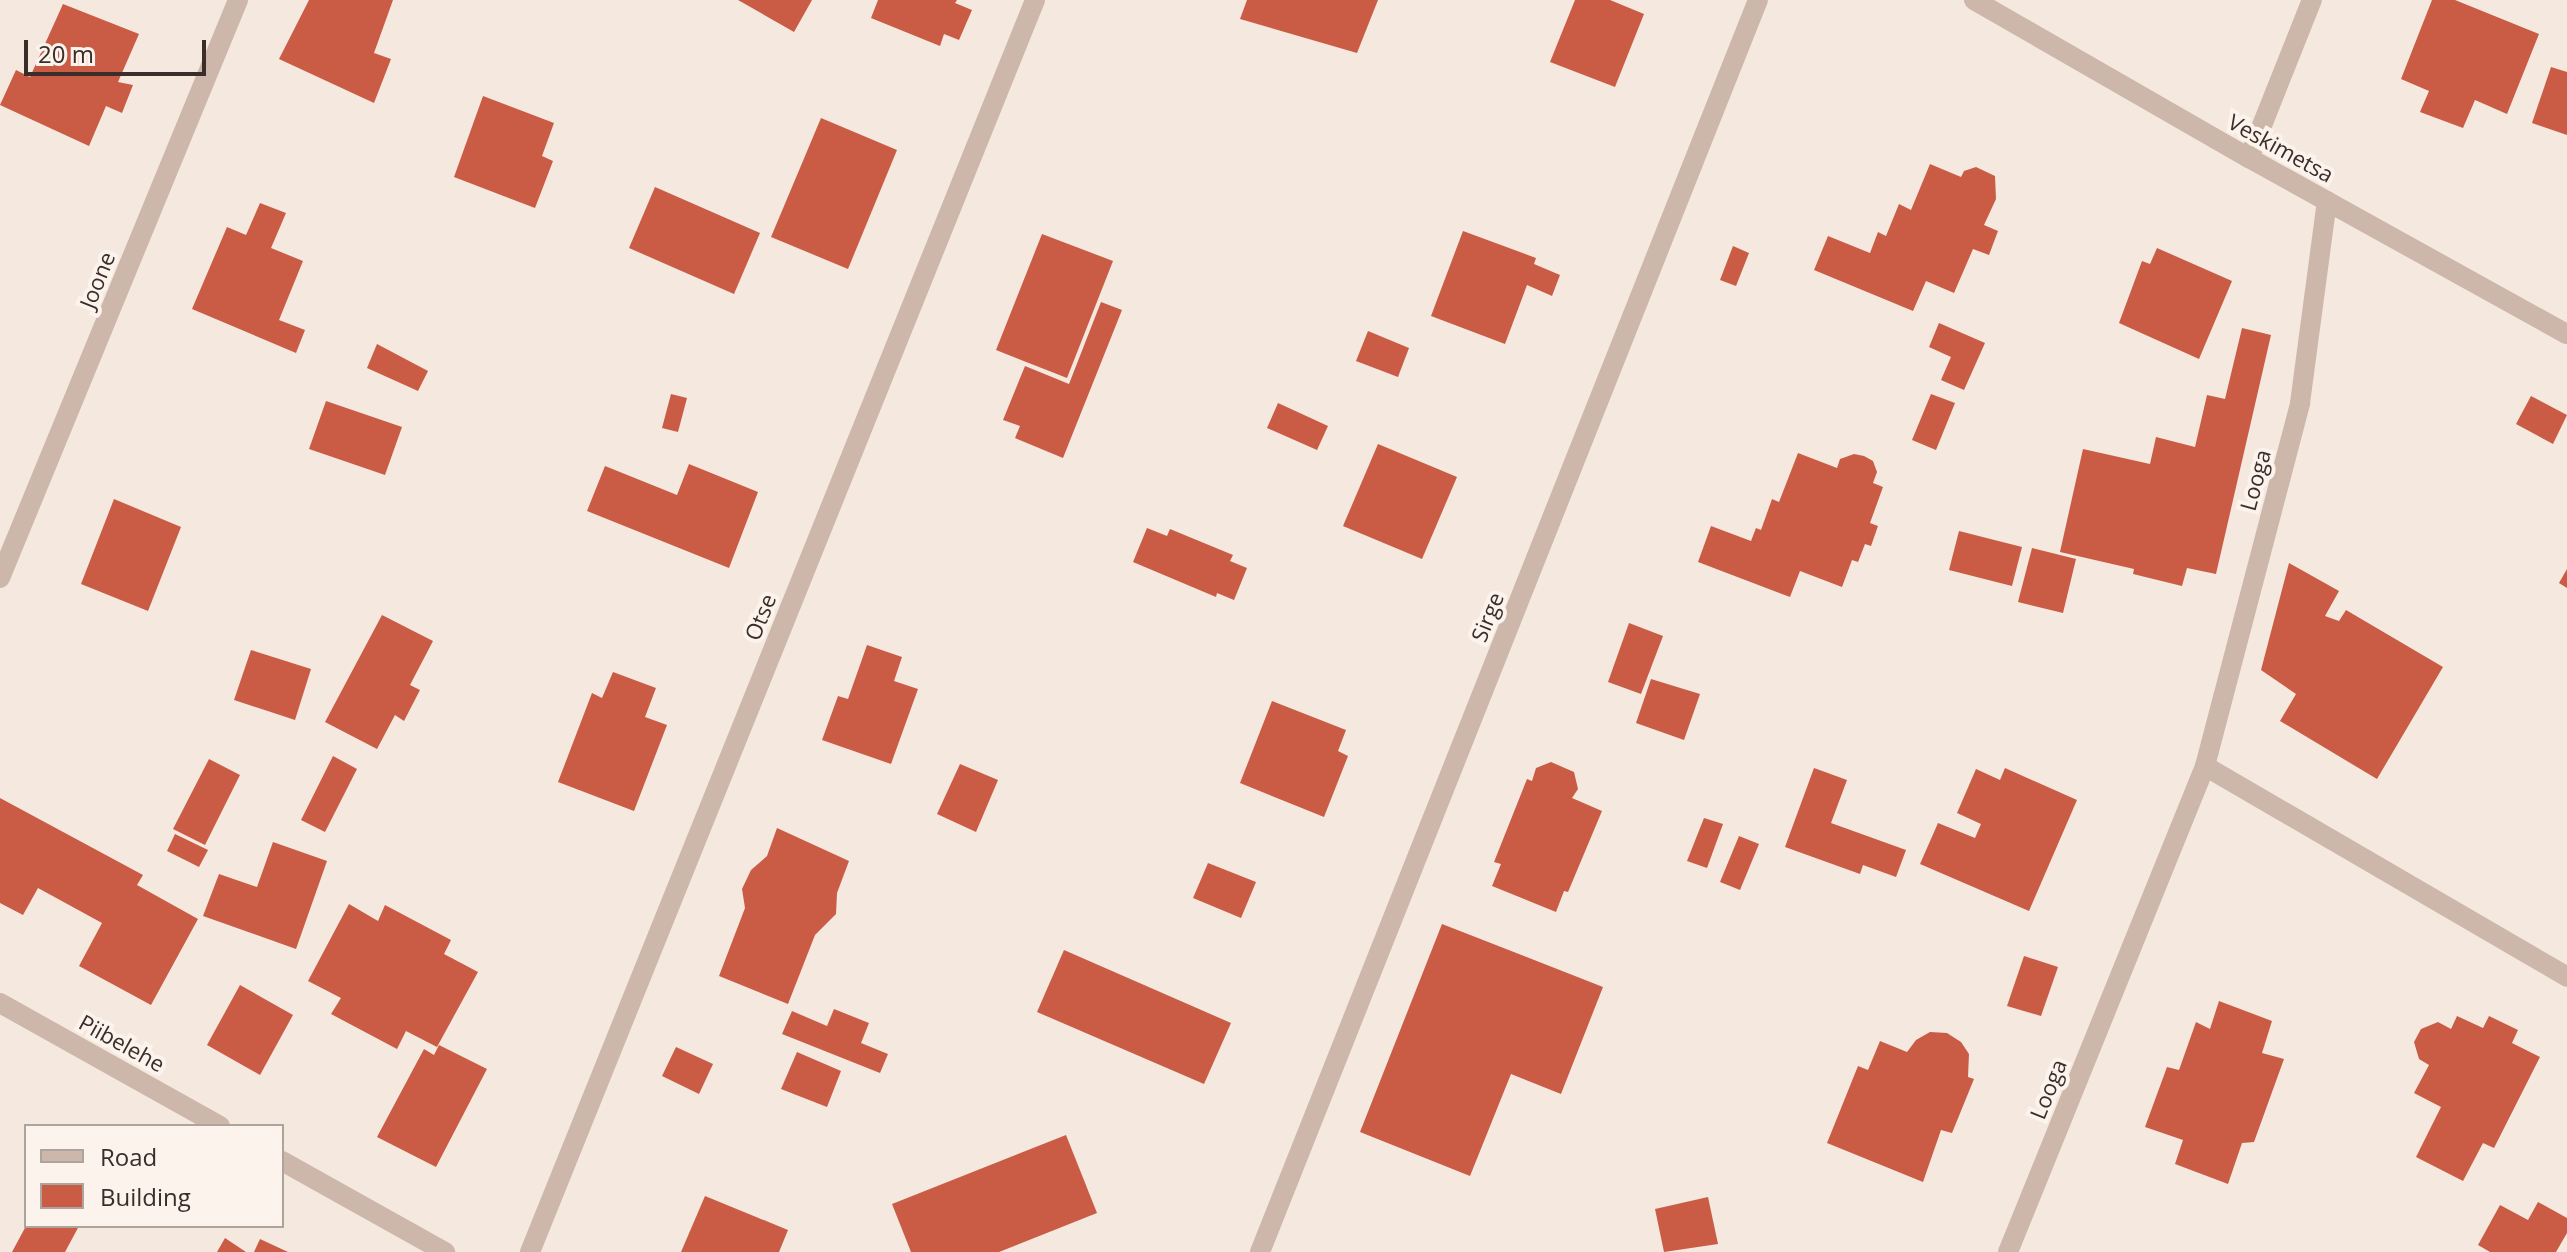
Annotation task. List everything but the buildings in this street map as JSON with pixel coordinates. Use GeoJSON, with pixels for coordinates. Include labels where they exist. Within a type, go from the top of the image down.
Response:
{"type":"FeatureCollection","features":[{"type":"Feature","properties":{"kind":"street","name":"Joone"},"geometry":{"type":"LineString","coordinates":[[0,578],[238,0]]}},
{"type":"Feature","properties":{"kind":"street","name":"Otse"},"geometry":{"type":"LineString","coordinates":[[530,1252],[1035,0]]}},
{"type":"Feature","properties":{"kind":"street","name":"Sirge"},"geometry":{"type":"LineString","coordinates":[[1260,1252],[1758,0]]}},
{"type":"Feature","properties":{"kind":"street","name":"Veskimetsa"},"geometry":{"type":"LineString","coordinates":[[1974,0],[2249,158],[2567,334]]}},
{"type":"Feature","properties":{"kind":"street"},"geometry":{"type":"LineString","coordinates":[[2249,158],[2312,0]]}},
{"type":"Feature","properties":{"kind":"street","name":"Looga"},"geometry":{"type":"LineString","coordinates":[[2008,1252],[2205,766],[2300,403],[2327,201]]}},
{"type":"Feature","properties":{"kind":"street"},"geometry":{"type":"LineString","coordinates":[[2205,766],[2567,977]]}},
{"type":"Feature","properties":{"kind":"street","name":"Piibelehe"},"geometry":{"type":"LineString","coordinates":[[0,1003],[216,1124]]}},
{"type":"Feature","properties":{"kind":"street"},"geometry":{"type":"LineString","coordinates":[[284,1162],[445,1252]]}}]}
